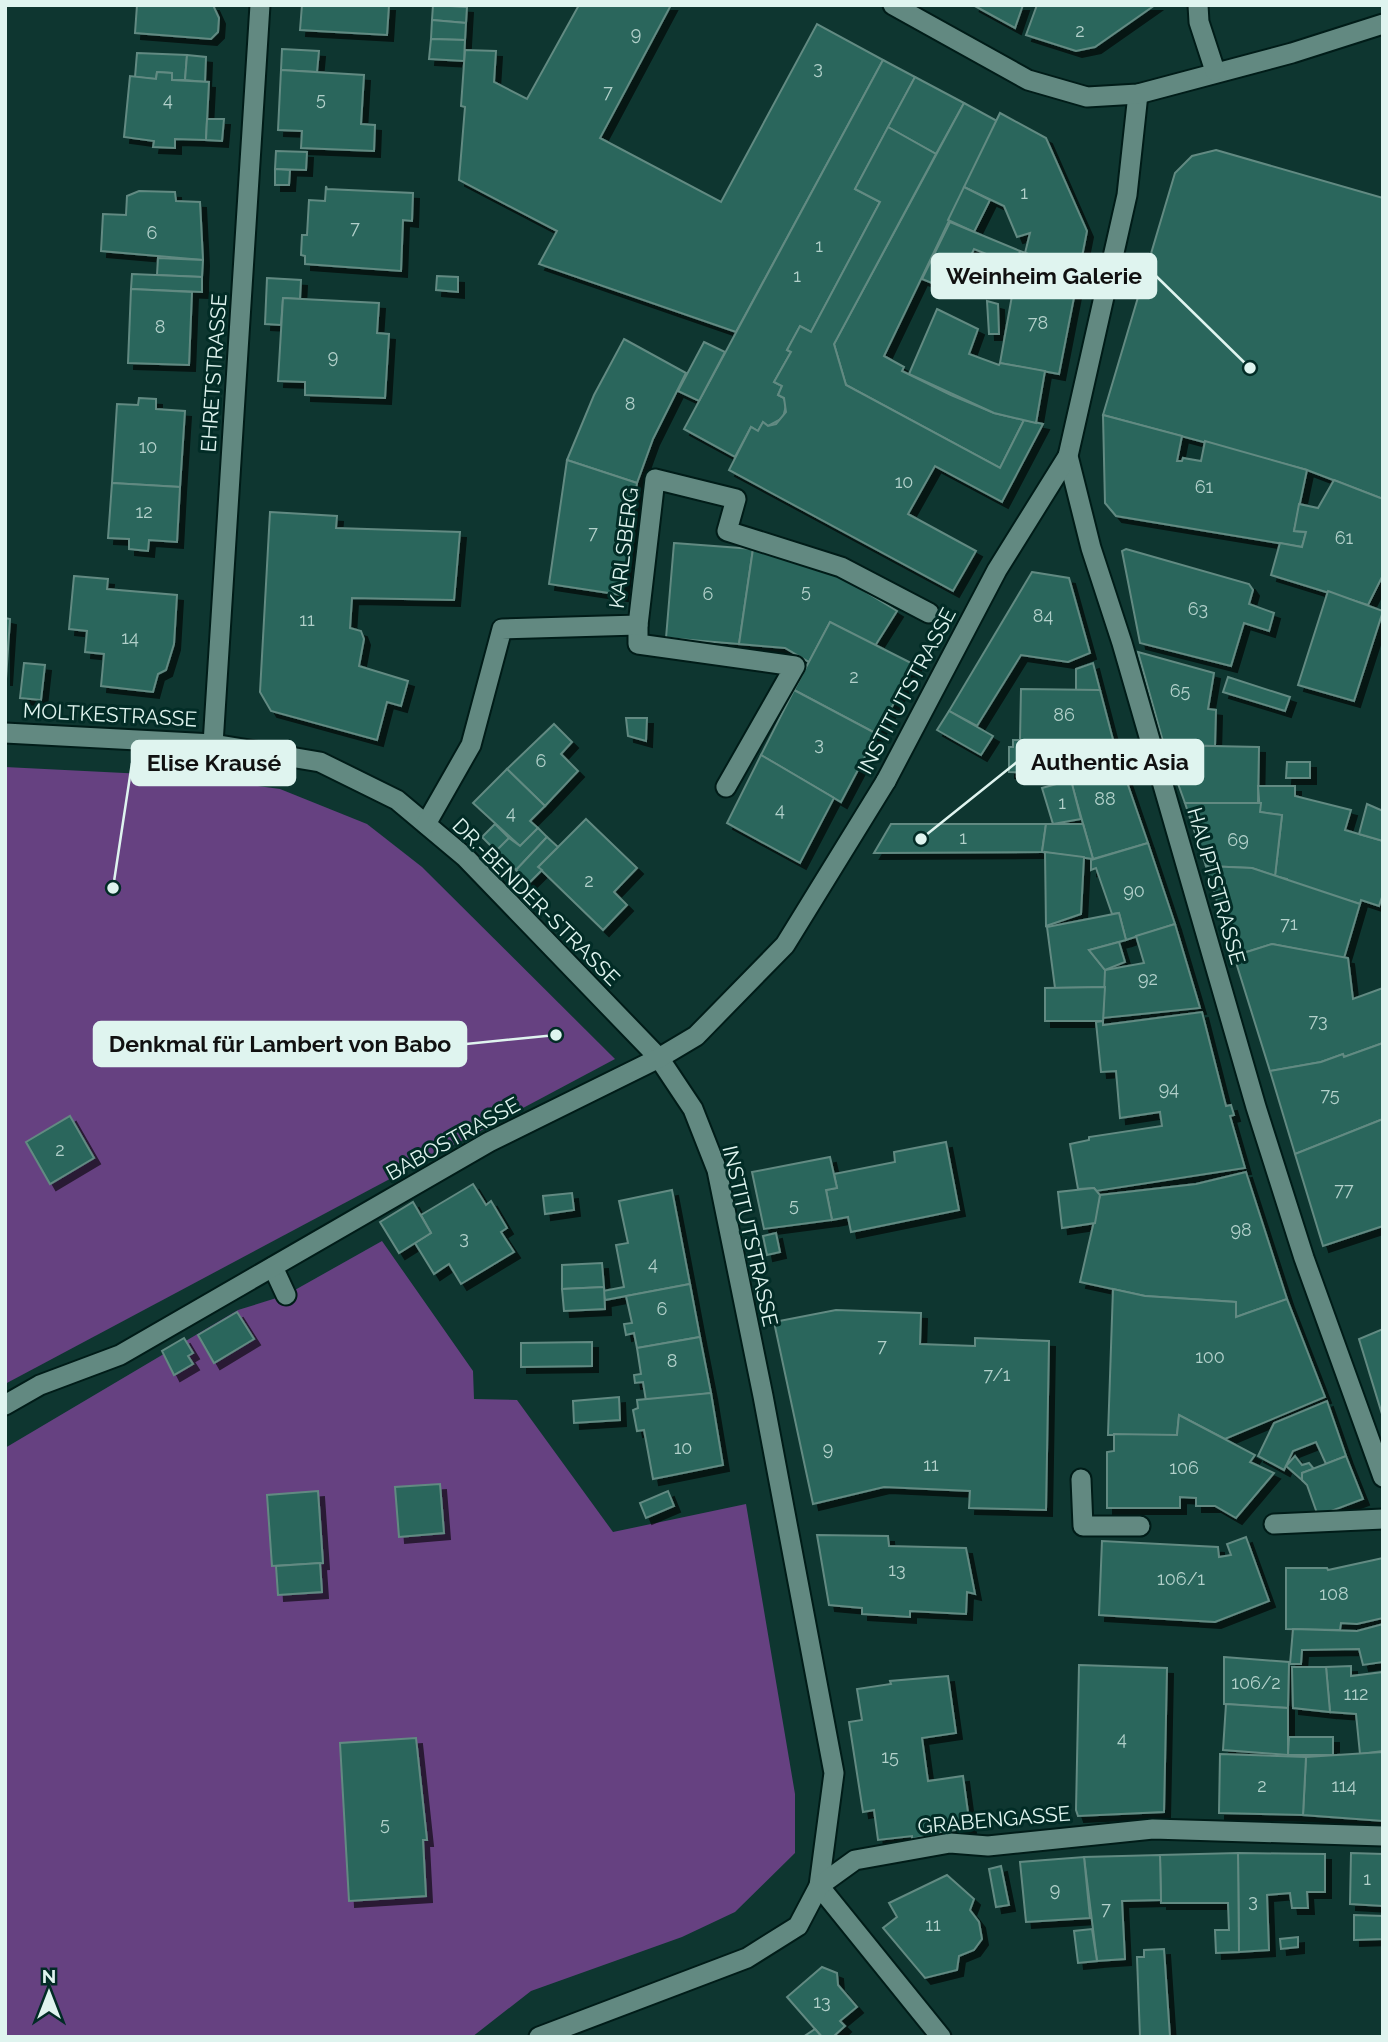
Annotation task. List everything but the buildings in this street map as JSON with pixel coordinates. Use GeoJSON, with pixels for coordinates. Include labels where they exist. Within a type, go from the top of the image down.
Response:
{"type":"FeatureCollection","features":[{"type":"Feature","properties":{"kind":"street","name":"EHRETSTRASSE"},"geometry":{"type":"LineString","coordinates":[[213,744],[260,5]]}},
{"type":"Feature","properties":{"kind":"street"},"geometry":{"type":"LineString","coordinates":[[893,5],[1028,80],[1087,97],[1138,94],[1215,71],[1292,53],[1383,24]]}},
{"type":"Feature","properties":{"kind":"street"},"geometry":{"type":"LineString","coordinates":[[1198,5],[1199,22],[1215,71]]}},
{"type":"Feature","properties":{"kind":"street","name":"HAUPTSTRASSE"},"geometry":{"type":"LineString","coordinates":[[1138,94],[1126,195],[1068,456],[1091,548],[1122,643],[1260,1120],[1304,1258],[1383,1477]]}},
{"type":"Feature","properties":{"kind":"street","name":"INSTITUTSTRASSE"},"geometry":{"type":"LineString","coordinates":[[819,1886],[834,1773],[763,1396],[717,1170],[693,1109],[659,1058],[696,1035],[785,945],[886,781],[997,570],[1068,456]]}},
{"type":"Feature","properties":{"kind":"street","name":"KARLSBERG"},"geometry":{"type":"LineString","coordinates":[[726,787],[795,666],[638,644],[655,479],[736,499],[727,531],[841,567],[929,613]]}},
{"type":"Feature","properties":{"kind":"street","name":"KARLSBERG"},"geometry":{"type":"LineString","coordinates":[[426,824],[471,745],[502,629],[638,625]]}},
{"type":"Feature","properties":{"kind":"street","name":"MOLTKESTRASSE"},"geometry":{"type":"LineString","coordinates":[[5,733],[213,744]]}},
{"type":"Feature","properties":{"kind":"street","name":"DR.-BENDER-STRASSE"},"geometry":{"type":"LineString","coordinates":[[213,744],[320,762],[397,800],[465,858],[659,1058]]}},
{"type":"Feature","properties":{"kind":"street","name":"BABOSTRASSE"},"geometry":{"type":"LineString","coordinates":[[5,1405],[40,1385],[120,1355],[489,1142],[659,1058]]}},
{"type":"Feature","properties":{"kind":"street"},"geometry":{"type":"LineString","coordinates":[[273,1267],[286,1295]]}},
{"type":"Feature","properties":{"kind":"street"},"geometry":{"type":"LineString","coordinates":[[1082,1479],[1083,1526],[1140,1526]]}},
{"type":"Feature","properties":{"kind":"street"},"geometry":{"type":"LineString","coordinates":[[1273,1524],[1383,1519]]}},
{"type":"Feature","properties":{"kind":"street","name":"GRABENGASSE"},"geometry":{"type":"LineString","coordinates":[[539,2037],[747,1958],[798,1926],[819,1886],[855,1860],[950,1843],[988,1846],[1153,1829],[1383,1836]]}},
{"type":"Feature","properties":{"kind":"street"},"geometry":{"type":"LineString","coordinates":[[819,1886],[941,2037]]}},
{"type":"Feature","properties":{"kind":"shaded area"},"geometry":{"type":"Polygon","coordinates":[[[5,767],[184,776],[280,789],[367,824],[422,867],[615,1059],[5,1384],[5,767]]]}},
{"type":"Feature","properties":{"kind":"shaded area"},"geometry":{"type":"Polygon","coordinates":[[[382,1241],[473,1371],[474,1399],[517,1400],[613,1532],[746,1504],[795,1794],[795,1853],[735,1912],[682,1937],[531,1991],[472,2037],[5,2037],[5,1448],[238,1310],[286,1295],[382,1241]]]}},
{"type":"Feature","properties":{"kind":"place","name":"Weinheim Galerie"},"geometry":{"type":"Point","coordinates":[1250,368]}},
{"type":"Feature","properties":{"kind":"place","name":"Authentic Asia"},"geometry":{"type":"Point","coordinates":[921,839]}},
{"type":"Feature","properties":{"kind":"place","name":"Elise Krausé"},"geometry":{"type":"Point","coordinates":[113,888]}},
{"type":"Feature","properties":{"kind":"place","name":"Denkmal für Lambert von Babo"},"geometry":{"type":"Point","coordinates":[556,1035]}}]}
